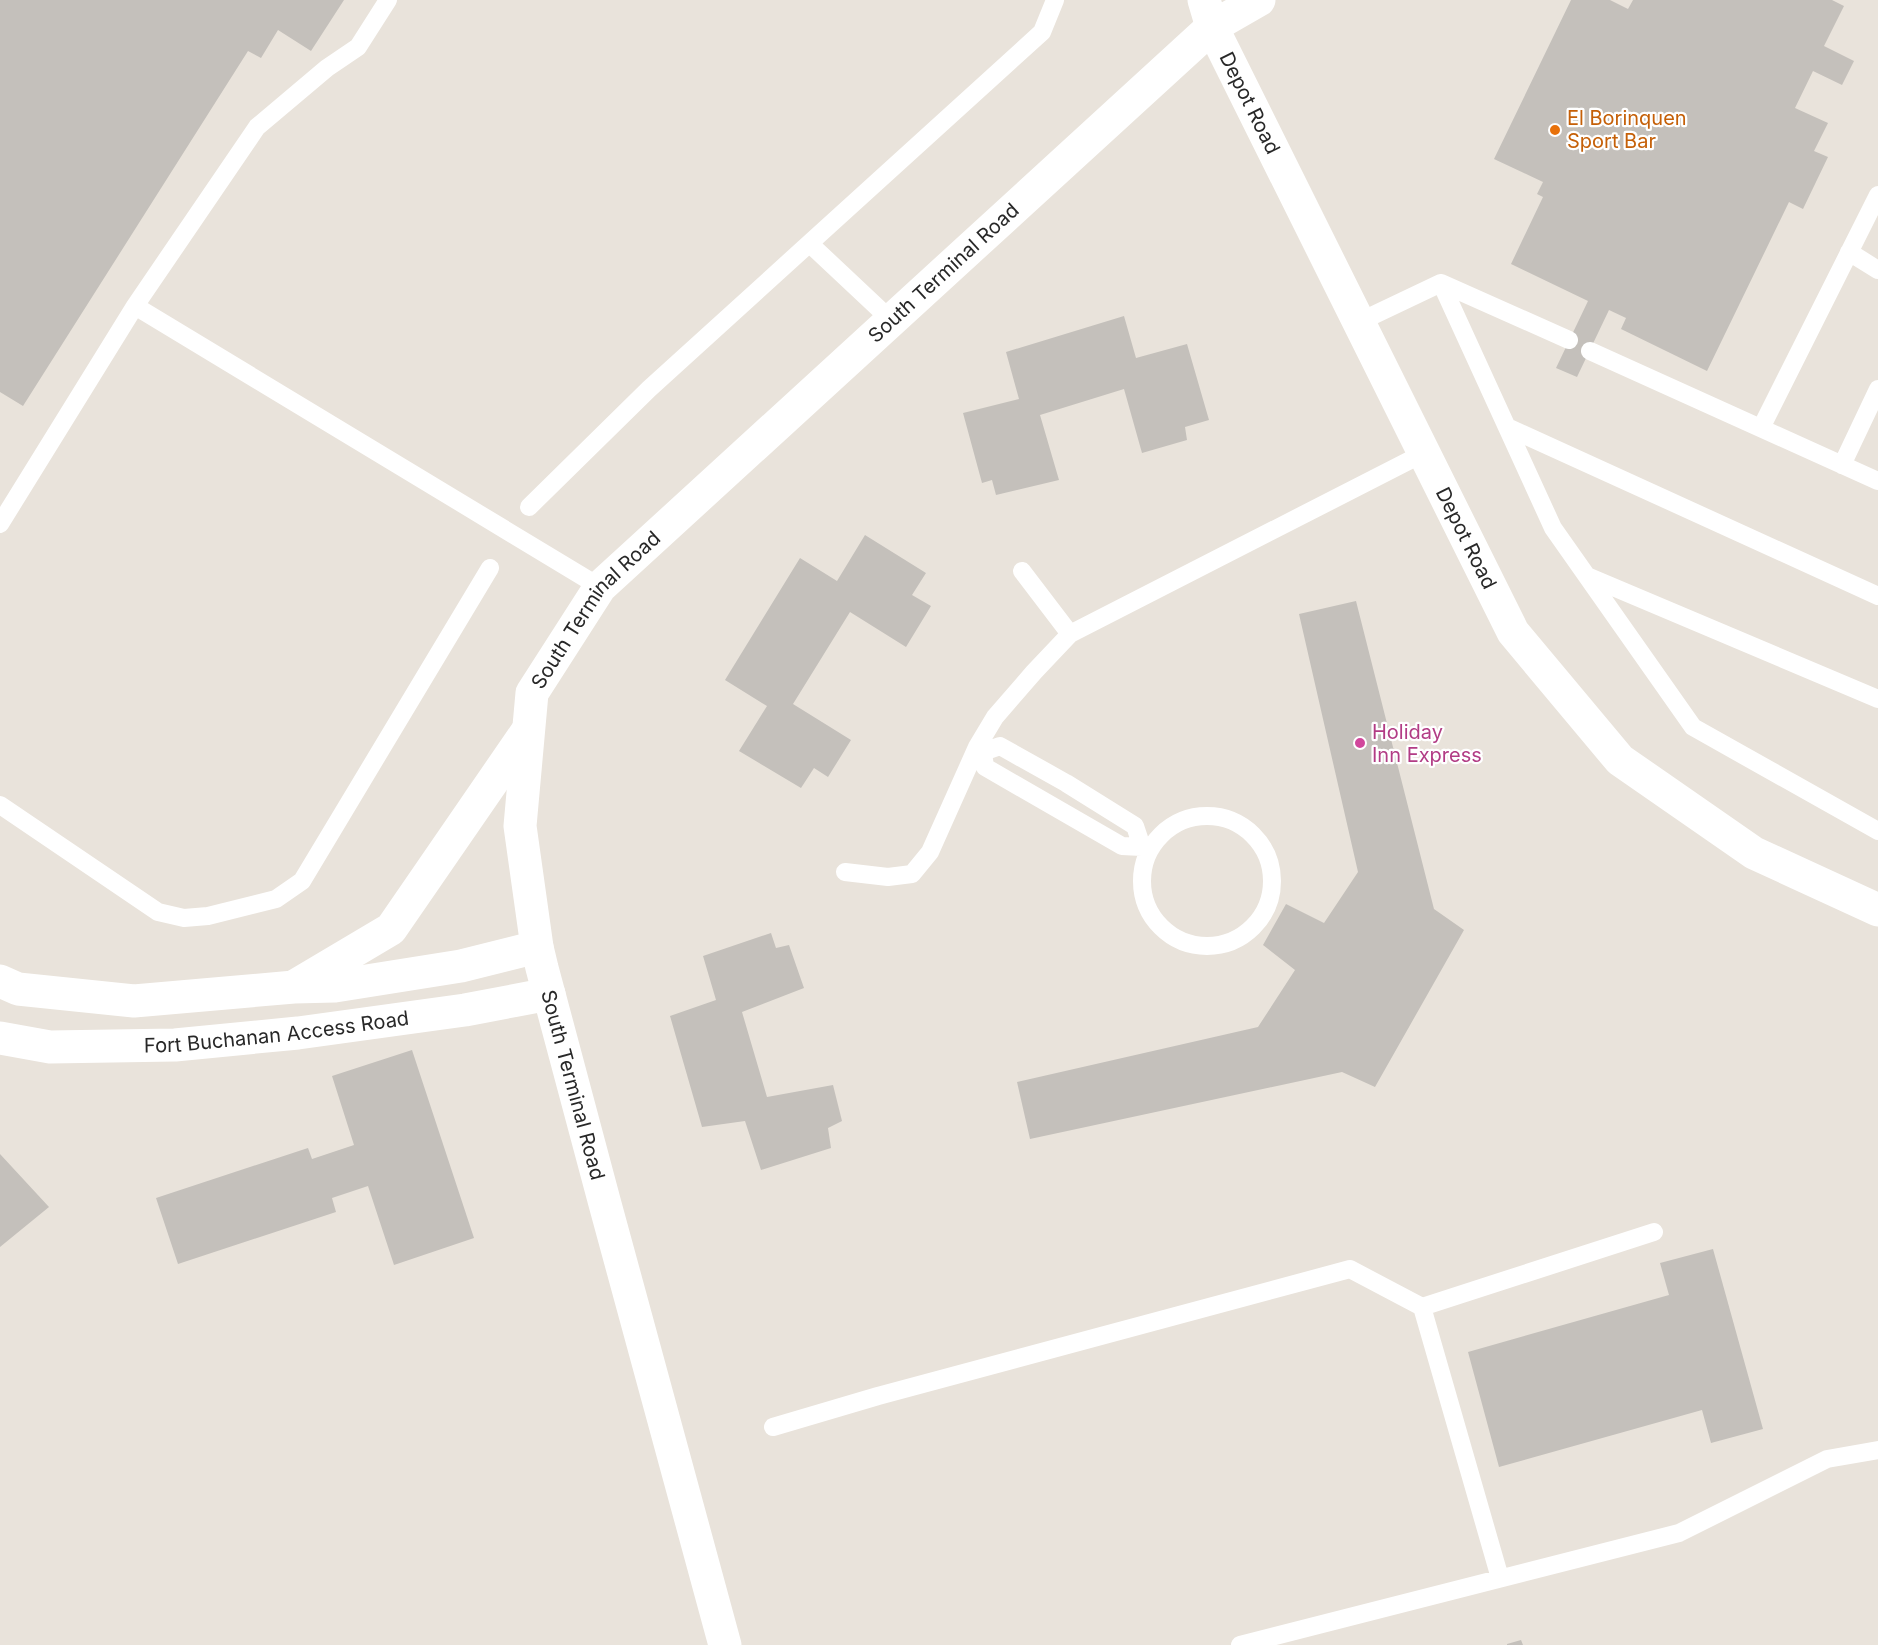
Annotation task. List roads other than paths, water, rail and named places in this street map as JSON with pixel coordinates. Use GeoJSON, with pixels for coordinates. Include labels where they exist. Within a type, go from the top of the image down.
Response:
{"type":"FeatureCollection","features":[{"type":"Feature","properties":{"kind":"street","name":"South Terminal Road"},"geometry":{"type":"LineString","coordinates":[[725,1645],[537,946],[520,826],[532,693],[600,587],[892,321],[1208,14],[1259,0]]}},
{"type":"Feature","properties":{"kind":"street","name":"Depot Road"},"geometry":{"type":"LineString","coordinates":[[1208,14],[1513,632],[1620,760],[1754,853],[1878,910]]}},
{"type":"Feature","properties":{"kind":"street"},"geometry":{"type":"LineString","coordinates":[[294,987],[391,929],[529,728]]}},
{"type":"Feature","properties":{"kind":"street","name":"Fort Buchanan Access Road"},"geometry":{"type":"LineString","coordinates":[[0,981],[18,989],[134,1001],[294,987],[335,986],[461,966],[537,946]]}},
{"type":"Feature","properties":{"kind":"street","name":"Fort Buchanan Access Road"},"geometry":{"type":"LineString","coordinates":[[0,1038],[50,1047],[175,1045],[309,1032],[465,1010],[549,994]]}},
{"type":"Feature","properties":{"kind":"lane"},"geometry":{"type":"LineString","coordinates":[[0,524],[135,306],[257,127],[327,68],[358,47],[388,0]]}},
{"type":"Feature","properties":{"kind":"lane"},"geometry":{"type":"LineString","coordinates":[[529,507],[649,389],[1042,32],[1055,0]]}},
{"type":"Feature","properties":{"kind":"lane"},"geometry":{"type":"LineString","coordinates":[[1761,428],[1878,195]]}},
{"type":"Feature","properties":{"kind":"lane"},"geometry":{"type":"LineString","coordinates":[[810,244],[892,321]]}},
{"type":"Feature","properties":{"kind":"lane"},"geometry":{"type":"LineString","coordinates":[[1849,252],[1878,270]]}},
{"type":"Feature","properties":{"kind":"lane"},"geometry":{"type":"LineString","coordinates":[[1359,322],[1442,283],[1569,339]]}},
{"type":"Feature","properties":{"kind":"lane"},"geometry":{"type":"LineString","coordinates":[[1442,283],[1552,528],[1693,727],[1878,831]]}},
{"type":"Feature","properties":{"kind":"lane"},"geometry":{"type":"LineString","coordinates":[[135,306],[600,587]]}},
{"type":"Feature","properties":{"kind":"lane"},"geometry":{"type":"LineString","coordinates":[[1590,351],[1878,481]]}},
{"type":"Feature","properties":{"kind":"lane"},"geometry":{"type":"LineString","coordinates":[[1842,465],[1878,389]]}},
{"type":"Feature","properties":{"kind":"lane"},"geometry":{"type":"LineString","coordinates":[[1507,427],[1878,596]]}},
{"type":"Feature","properties":{"kind":"lane"},"geometry":{"type":"LineString","coordinates":[[845,872],[888,877],[912,874],[930,852],[995,717],[1070,634],[1424,453]]}},
{"type":"Feature","properties":{"kind":"lane"},"geometry":{"type":"LineString","coordinates":[[0,805],[158,912],[184,918],[208,916],[276,899],[302,881],[490,568]]}},
{"type":"Feature","properties":{"kind":"lane"},"geometry":{"type":"LineString","coordinates":[[1022,571],[1070,634]]}},
{"type":"Feature","properties":{"kind":"lane"},"geometry":{"type":"LineString","coordinates":[[1587,576],[1878,699]]}},
{"type":"Feature","properties":{"kind":"lane"},"geometry":{"type":"LineString","coordinates":[[980,749],[985,767],[1122,846],[1146,849],[1179,823],[1200,817],[1223,819],[1243,827],[1259,843],[1269,862],[1272,884],[1268,906],[1256,923],[1241,937],[1221,945],[1201,946],[1181,941],[1163,930],[1150,914],[1143,894],[1146,849],[1135,826],[1066,783],[1000,746],[980,749]]}},
{"type":"Feature","properties":{"kind":"lane"},"geometry":{"type":"LineString","coordinates":[[773,1427],[879,1396],[1350,1269],[1422,1307],[1654,1232]]}},
{"type":"Feature","properties":{"kind":"lane"},"geometry":{"type":"LineString","coordinates":[[1422,1307],[1500,1578]]}},
{"type":"Feature","properties":{"kind":"lane"},"geometry":{"type":"LineString","coordinates":[[1240,1645],[1679,1533],[1827,1459],[1878,1450]]}},
{"type":"Feature","properties":{"kind":"place","name":"El Borinquen Sport Bar"},"geometry":{"type":"Point","coordinates":[1555,130]}},
{"type":"Feature","properties":{"kind":"place","name":"Holiday Inn Express"},"geometry":{"type":"Point","coordinates":[1360,743]}}]}
